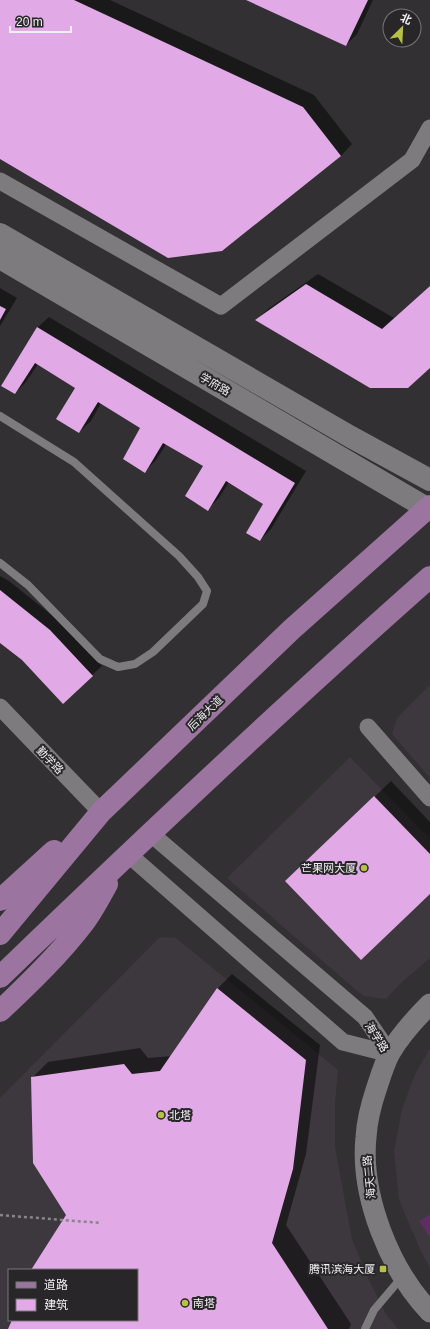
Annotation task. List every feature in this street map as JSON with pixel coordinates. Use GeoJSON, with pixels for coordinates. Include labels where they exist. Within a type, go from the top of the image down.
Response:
{"type":"FeatureCollection","features":[{"type":"Feature","properties":{"kind":"main road","name":"学府路"},"geometry":{"type":"LineString","coordinates":[[0,234],[344,433],[430,480]]}},
{"type":"Feature","properties":{"kind":"main road","name":"学府路"},"geometry":{"type":"LineString","coordinates":[[0,258],[429,508]]}},
{"type":"Feature","properties":{"kind":"main road","name":"后海大道"},"geometry":{"type":"LineString","coordinates":[[0,934],[101,812],[291,630],[429,508]]}},
{"type":"Feature","properties":{"kind":"main road"},"geometry":{"type":"LineString","coordinates":[[0,977],[123,858],[324,672],[430,577]]}},
{"type":"Feature","properties":{"kind":"main road"},"geometry":{"type":"LineString","coordinates":[[0,900],[73,834],[101,812]]}},
{"type":"Feature","properties":{"kind":"main road"},"geometry":{"type":"LineString","coordinates":[[0,1011],[70,940],[86,920],[123,858]]}},
{"type":"Feature","properties":{"kind":"street"},"geometry":{"type":"LineString","coordinates":[[0,181],[221,306],[412,160],[430,128]]}},
{"type":"Feature","properties":{"kind":"street","name":"勤学路"},"geometry":{"type":"LineString","coordinates":[[0,707],[101,812]]}},
{"type":"Feature","properties":{"kind":"street"},"geometry":{"type":"LineString","coordinates":[[368,727],[430,798]]}},
{"type":"Feature","properties":{"kind":"street","name":"海学路"},"geometry":{"type":"LineString","coordinates":[[150,833],[365,1017],[390,1054]]}},
{"type":"Feature","properties":{"kind":"street","name":"海学路"},"geometry":{"type":"LineString","coordinates":[[123,858],[343,1042],[390,1054]]}},
{"type":"Feature","properties":{"kind":"street","name":"海天二路"},"geometry":{"type":"LineString","coordinates":[[430,1004],[402,1034],[390,1054],[378,1082],[371,1108],[366,1138],[366,1168],[370,1200],[378,1224],[389,1251],[403,1277],[430,1312]]}},
{"type":"Feature","properties":{"kind":"lane"},"geometry":{"type":"LineString","coordinates":[[0,416],[74,462],[179,556],[198,577],[207,591],[203,604],[153,652],[135,664],[118,667],[100,659],[28,585],[0,563]]}},
{"type":"Feature","properties":{"kind":"lane"},"geometry":{"type":"LineString","coordinates":[[365,1329],[374,1310],[403,1277]]}},
{"type":"Feature","properties":{"kind":"path"},"geometry":{"type":"LineString","coordinates":[[0,1215],[101,1223]]}},
{"type":"Feature","properties":{"kind":"shaded area"},"geometry":{"type":"Polygon","coordinates":[[[430,685],[430,778],[392,734],[397,718],[430,685]]]}},
{"type":"Feature","properties":{"kind":"shaded area"},"geometry":{"type":"Polygon","coordinates":[[[350,757],[430,839],[430,958],[401,983],[386,999],[363,996],[227,878],[350,757]]]}},
{"type":"Feature","properties":{"kind":"shaded area","name":"腾讯滨海大厦"},"geometry":{"type":"Polygon","coordinates":[[[160,937],[176,938],[338,1070],[335,1104],[335,1147],[352,1239],[368,1278],[386,1314],[398,1329],[0,1329],[0,1098],[160,937]]]}},
{"type":"Feature","properties":{"kind":"shaded area"},"geometry":{"type":"Polygon","coordinates":[[[430,1048],[430,1268],[421,1252],[399,1200],[394,1152],[402,1109],[415,1074],[430,1048]]]}},
{"type":"Feature","properties":{"kind":"shaded area"},"geometry":{"type":"Polygon","coordinates":[[[430,1214],[430,1238],[419,1221],[430,1214]]]}},
{"type":"Feature","properties":{"kind":"building"},"geometry":{"type":"Polygon","coordinates":[[[0,0],[74,0],[303,107],[341,156],[222,251],[168,258],[0,159],[0,0]]]}},
{"type":"Feature","properties":{"kind":"building"},"geometry":{"type":"Polygon","coordinates":[[[246,0],[368,0],[346,46],[246,0]]]}},
{"type":"Feature","properties":{"kind":"building"},"geometry":{"type":"Polygon","coordinates":[[[306,284],[382,329],[430,286],[430,368],[408,388],[370,388],[255,320],[306,284]]]}},
{"type":"Feature","properties":{"kind":"building"},"geometry":{"type":"Polygon","coordinates":[[[0,306],[6,309],[0,320],[0,306]]]}},
{"type":"Feature","properties":{"kind":"building"},"geometry":{"type":"Polygon","coordinates":[[[37,327],[295,483],[260,541],[246,533],[263,504],[226,481],[208,511],[185,496],[203,466],[163,443],[145,473],[123,459],[140,428],[98,402],[79,433],[56,419],[75,388],[35,363],[15,394],[1,386],[37,327]]]}},
{"type":"Feature","properties":{"kind":"building"},"geometry":{"type":"Polygon","coordinates":[[[0,590],[50,630],[93,676],[63,704],[22,660],[0,643],[0,590]]]}},
{"type":"Feature","properties":{"kind":"building","name":"芒果网大厦"},"geometry":{"type":"Polygon","coordinates":[[[374,796],[430,854],[430,894],[361,960],[285,881],[374,796]]]}},
{"type":"Feature","properties":{"kind":"building","name":"腾讯滨海大厦"},"geometry":{"type":"Polygon","coordinates":[[[217,988],[306,1060],[293,1169],[272,1243],[328,1329],[8,1329],[12,1321],[138,1321],[138,1269],[32,1269],[66,1215],[33,1163],[31,1077],[124,1064],[132,1074],[160,1071],[217,988]]]}},
{"type":"Feature","properties":{"kind":"place","name":"芒果网大厦"},"geometry":{"type":"Point","coordinates":[364,868]}},
{"type":"Feature","properties":{"kind":"place","name":"北塔"},"geometry":{"type":"Point","coordinates":[161,1115]}},
{"type":"Feature","properties":{"kind":"place","name":"腾讯滨海大厦"},"geometry":{"type":"Point","coordinates":[383,1269]}},
{"type":"Feature","properties":{"kind":"place","name":"南塔"},"geometry":{"type":"Point","coordinates":[185,1303]}}]}
